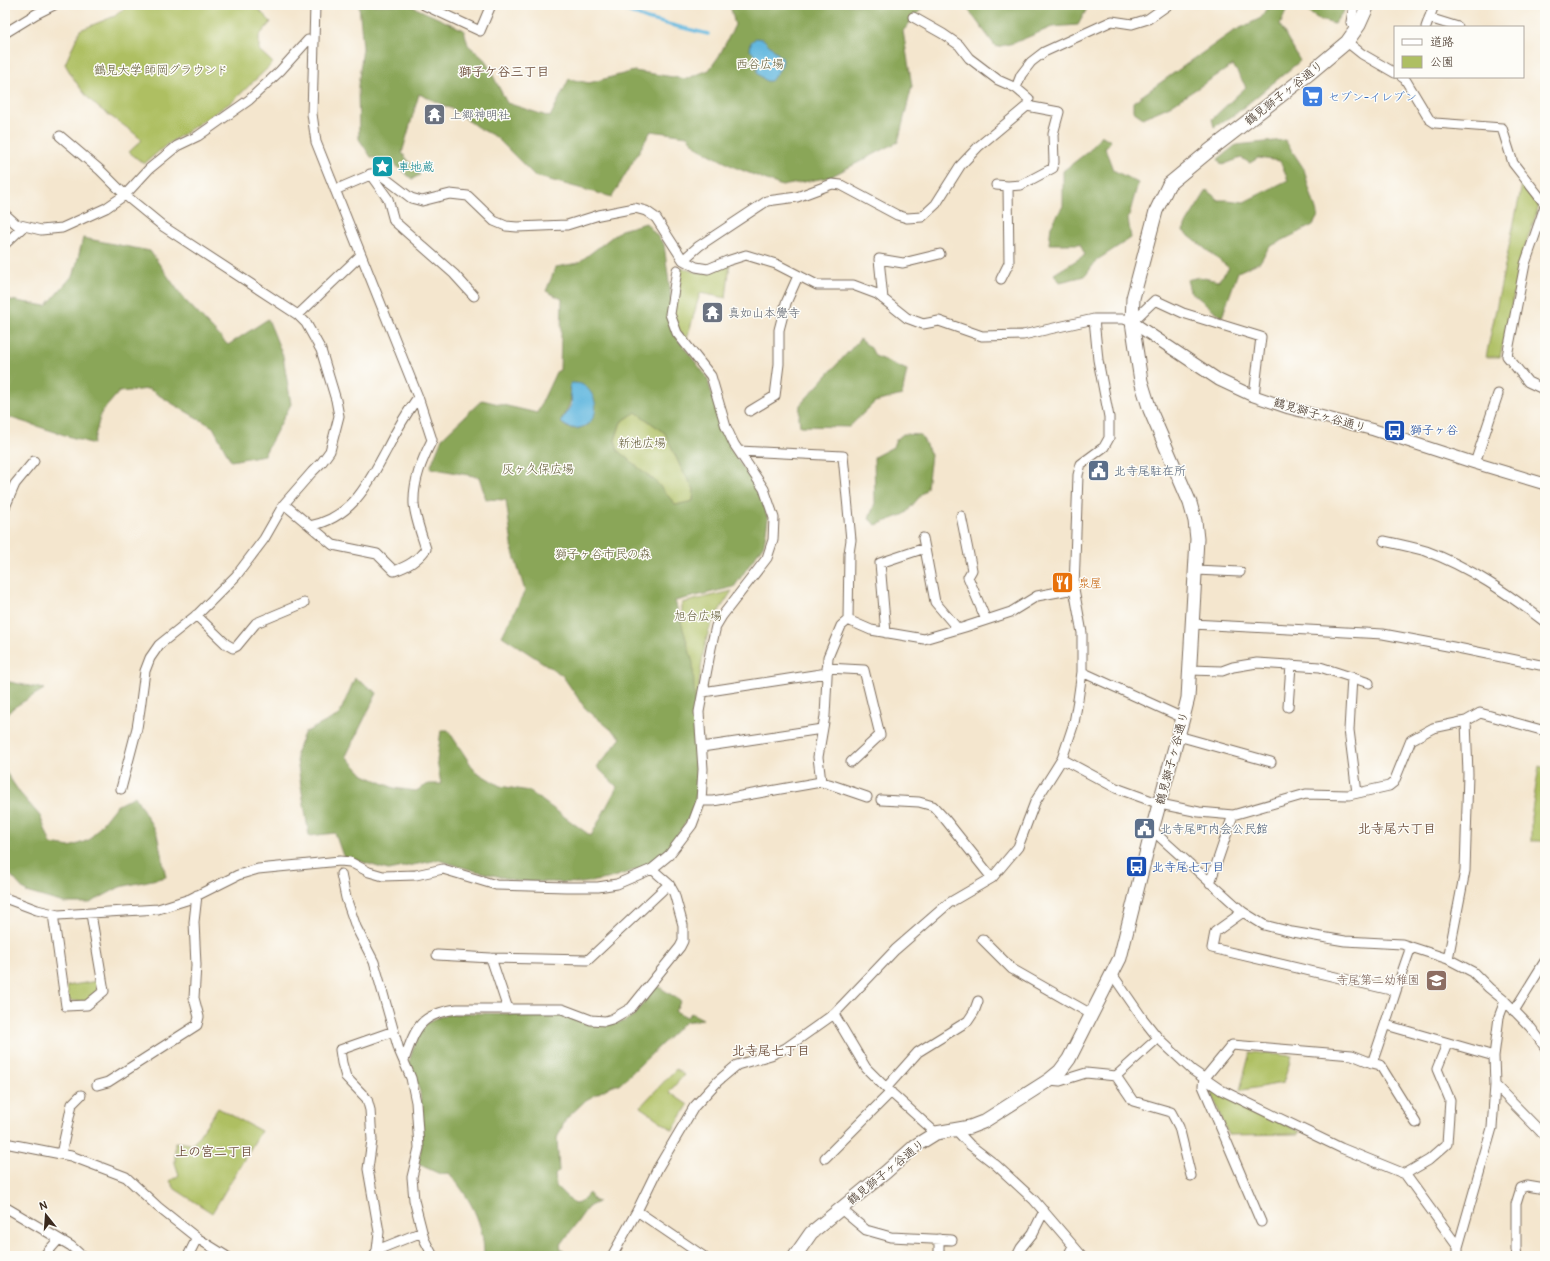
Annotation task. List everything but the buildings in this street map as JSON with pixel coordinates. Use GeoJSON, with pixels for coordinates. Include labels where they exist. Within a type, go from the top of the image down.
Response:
{"type":"FeatureCollection","features":[{"type":"Feature","properties":{"kind":"main road","name":"鶴見獅子ヶ谷通り"},"geometry":{"type":"LineString","coordinates":[[795,1256],[812,1233],[915,1146],[936,1134],[970,1128],[983,1122],[1049,1080],[1060,1071],[1069,1059],[1120,958],[1152,830],[1188,698],[1197,539],[1193,512],[1150,410],[1141,381],[1132,322],[1133,298],[1146,246],[1156,211],[1169,184],[1347,42],[1359,25],[1368,5]]}},
{"type":"Feature","properties":{"kind":"street"},"geometry":{"type":"LineString","coordinates":[[5,33],[54,5]]}},
{"type":"Feature","properties":{"kind":"street"},"geometry":{"type":"LineString","coordinates":[[284,504],[333,545],[377,554],[394,571],[408,566],[419,559],[426,549],[414,505],[415,487],[419,468],[432,440],[418,397],[316,142],[312,114],[315,5]]}},
{"type":"Feature","properties":{"kind":"street"},"geometry":{"type":"LineString","coordinates":[[424,5],[480,31],[491,5]]}},
{"type":"Feature","properties":{"kind":"street"},"geometry":{"type":"LineString","coordinates":[[1016,88],[1021,75],[1031,62],[1044,52],[1112,21],[1132,24],[1148,19],[1168,5]]}},
{"type":"Feature","properties":{"kind":"street"},"geometry":{"type":"LineString","coordinates":[[1354,5],[1351,22],[1359,25]]}},
{"type":"Feature","properties":{"kind":"street"},"geometry":{"type":"LineString","coordinates":[[1434,5],[1428,23],[1450,26]]}},
{"type":"Feature","properties":{"kind":"street"},"geometry":{"type":"LineString","coordinates":[[683,260],[699,246],[768,201],[797,198],[832,184],[840,185],[897,215],[907,218],[922,217],[936,204],[960,166],[979,146],[1027,106],[1029,99],[1016,88],[998,80],[969,58],[959,45],[913,17]]}},
{"type":"Feature","properties":{"kind":"street"},"geometry":{"type":"LineString","coordinates":[[5,214],[16,224],[23,227],[41,230],[62,228],[106,208],[125,195],[149,168],[177,146],[198,136],[249,100],[280,71],[308,40],[314,40]]}},
{"type":"Feature","properties":{"kind":"street"},"geometry":{"type":"LineString","coordinates":[[1347,42],[1362,54],[1394,72]]}},
{"type":"Feature","properties":{"kind":"street"},"geometry":{"type":"LineString","coordinates":[[1406,78],[1429,119],[1435,123],[1502,128],[1514,163],[1545,205],[1524,264],[1507,356],[1528,382],[1545,390]]}},
{"type":"Feature","properties":{"kind":"street"},"geometry":{"type":"LineString","coordinates":[[996,185],[1021,185],[1053,168],[1053,134],[1059,112],[1027,106]]}},
{"type":"Feature","properties":{"kind":"street"},"geometry":{"type":"LineString","coordinates":[[60,136],[100,170],[125,195],[164,227],[298,315],[306,323],[321,350],[336,400],[339,416],[330,451],[284,504],[264,539],[236,576],[196,615],[159,645],[150,658],[145,671],[137,728],[120,789]]}},
{"type":"Feature","properties":{"kind":"street"},"geometry":{"type":"LineString","coordinates":[[335,190],[377,172],[411,198],[422,201],[450,194],[468,196],[494,221],[506,226],[517,227],[567,225],[599,215],[635,208],[646,211],[656,218],[683,260],[696,267],[708,269],[746,255],[776,264],[817,285],[853,285],[877,294],[907,318],[923,324],[939,321],[982,336],[1023,334],[1094,319],[1124,319],[1132,322],[1155,300],[1183,313],[1261,337],[1254,396]]}},
{"type":"Feature","properties":{"kind":"street"},"geometry":{"type":"LineString","coordinates":[[370,174],[388,199],[394,221],[454,274],[474,296]]}},
{"type":"Feature","properties":{"kind":"street"},"geometry":{"type":"LineString","coordinates":[[1001,279],[1009,263],[1008,186]]}},
{"type":"Feature","properties":{"kind":"street"},"geometry":{"type":"LineString","coordinates":[[5,244],[23,227]]}},
{"type":"Feature","properties":{"kind":"street"},"geometry":{"type":"LineString","coordinates":[[883,299],[879,259],[903,263],[940,254]]}},
{"type":"Feature","properties":{"kind":"street"},"geometry":{"type":"LineString","coordinates":[[298,315],[361,255]]}},
{"type":"Feature","properties":{"kind":"street"},"geometry":{"type":"LineString","coordinates":[[5,898],[53,914],[73,915],[158,909],[197,895],[238,875],[258,869],[340,861],[350,862],[369,872],[383,876],[416,875],[443,869],[496,884],[551,887],[598,887],[617,884],[652,869],[669,855],[692,825],[701,801],[703,769],[699,712],[716,626],[767,558],[773,540],[774,518],[764,489],[734,444],[726,427],[711,376],[677,333],[670,314],[677,270]]}},
{"type":"Feature","properties":{"kind":"street"},"geometry":{"type":"LineString","coordinates":[[750,411],[775,396],[780,364],[779,330],[786,303],[798,276]]}},
{"type":"Feature","properties":{"kind":"street"},"geometry":{"type":"LineString","coordinates":[[612,1256],[637,1211],[658,1168],[694,1107],[718,1081],[737,1064],[770,1055],[786,1048],[834,1014],[895,950],[949,903],[992,878],[1018,847],[1035,802],[1062,759],[1074,723],[1082,672],[1082,633],[1074,589],[1078,475],[1081,464],[1104,447],[1109,438],[1109,417],[1098,360],[1094,319]]}},
{"type":"Feature","properties":{"kind":"street","name":"鶴見獅子ヶ谷通り"},"geometry":{"type":"LineString","coordinates":[[1132,322],[1219,380],[1254,396],[1289,408],[1374,430],[1545,484]]}},
{"type":"Feature","properties":{"kind":"street"},"geometry":{"type":"LineString","coordinates":[[1475,463],[1498,394]]}},
{"type":"Feature","properties":{"kind":"street"},"geometry":{"type":"LineString","coordinates":[[310,526],[321,524],[336,516],[358,498],[366,488],[404,418],[418,397]]}},
{"type":"Feature","properties":{"kind":"street"},"geometry":{"type":"LineString","coordinates":[[739,450],[843,456],[851,540],[849,553],[848,620],[841,626],[835,637],[828,657],[825,716],[818,757],[821,782]]}},
{"type":"Feature","properties":{"kind":"street"},"geometry":{"type":"LineString","coordinates":[[5,507],[15,484],[34,461]]}},
{"type":"Feature","properties":{"kind":"street"},"geometry":{"type":"LineString","coordinates":[[962,516],[972,570],[968,577],[986,620]]}},
{"type":"Feature","properties":{"kind":"street"},"geometry":{"type":"LineString","coordinates":[[923,538],[935,602],[958,629]]}},
{"type":"Feature","properties":{"kind":"street"},"geometry":{"type":"LineString","coordinates":[[1384,541],[1426,551],[1460,566],[1492,583],[1545,622]]}},
{"type":"Feature","properties":{"kind":"street"},"geometry":{"type":"LineString","coordinates":[[886,633],[880,563],[925,548]]}},
{"type":"Feature","properties":{"kind":"street"},"geometry":{"type":"LineString","coordinates":[[1195,570],[1240,572]]}},
{"type":"Feature","properties":{"kind":"street"},"geometry":{"type":"LineString","coordinates":[[848,620],[871,630],[924,639],[1011,612],[1036,596],[1074,589]]}},
{"type":"Feature","properties":{"kind":"street"},"geometry":{"type":"LineString","coordinates":[[196,615],[226,644],[233,648],[237,646],[256,623],[304,603]]}},
{"type":"Feature","properties":{"kind":"street"},"geometry":{"type":"LineString","coordinates":[[1192,624],[1383,634],[1545,665]]}},
{"type":"Feature","properties":{"kind":"street"},"geometry":{"type":"LineString","coordinates":[[1190,670],[1222,671],[1234,667],[1257,663],[1320,667],[1370,683]]}},
{"type":"Feature","properties":{"kind":"street"},"geometry":{"type":"LineString","coordinates":[[1288,707],[1291,665]]}},
{"type":"Feature","properties":{"kind":"street"},"geometry":{"type":"LineString","coordinates":[[703,692],[827,670],[864,670],[880,734],[851,762]]}},
{"type":"Feature","properties":{"kind":"street"},"geometry":{"type":"LineString","coordinates":[[1082,672],[1183,718]]}},
{"type":"Feature","properties":{"kind":"street"},"geometry":{"type":"LineString","coordinates":[[1352,677],[1349,730],[1357,793]]}},
{"type":"Feature","properties":{"kind":"street"},"geometry":{"type":"LineString","coordinates":[[1062,759],[1116,788],[1160,804],[1200,812],[1233,814],[1306,794],[1349,795],[1389,786],[1394,782],[1411,740],[1433,728],[1466,721],[1480,713],[1545,731]]}},
{"type":"Feature","properties":{"kind":"street"},"geometry":{"type":"LineString","coordinates":[[1448,959],[1464,871],[1468,774],[1466,721]]}},
{"type":"Feature","properties":{"kind":"street"},"geometry":{"type":"LineString","coordinates":[[702,747],[822,729]]}},
{"type":"Feature","properties":{"kind":"street"},"geometry":{"type":"LineString","coordinates":[[1178,736],[1271,762]]}},
{"type":"Feature","properties":{"kind":"street"},"geometry":{"type":"LineString","coordinates":[[701,801],[713,801],[821,782],[867,797]]}},
{"type":"Feature","properties":{"kind":"street"},"geometry":{"type":"LineString","coordinates":[[881,800],[919,802],[933,806],[946,819],[992,878]]}},
{"type":"Feature","properties":{"kind":"street"},"geometry":{"type":"LineString","coordinates":[[1210,883],[1233,814]]}},
{"type":"Feature","properties":{"kind":"street"},"geometry":{"type":"LineString","coordinates":[[1152,830],[1243,912],[1264,924],[1292,932],[1345,941],[1402,944],[1448,959],[1473,972],[1489,988],[1506,1001],[1531,1028],[1545,1047]]}},
{"type":"Feature","properties":{"kind":"street"},"geometry":{"type":"LineString","coordinates":[[404,1060],[412,1038],[420,1024],[426,1018],[442,1011],[457,1009],[562,1010],[591,1020],[605,1021],[612,1019],[630,1008],[680,947],[682,941],[683,925],[674,893],[668,884],[652,869]]}},
{"type":"Feature","properties":{"kind":"street"},"geometry":{"type":"LineString","coordinates":[[341,874],[346,898],[356,927],[374,962],[399,1050],[411,1078],[416,1102],[419,1148],[412,1177],[414,1200],[422,1232],[433,1256]]}},
{"type":"Feature","properties":{"kind":"street"},"geometry":{"type":"LineString","coordinates":[[437,955],[491,958],[588,960],[668,884]]}},
{"type":"Feature","properties":{"kind":"street"},"geometry":{"type":"LineString","coordinates":[[97,1085],[108,1082],[197,1025],[199,1017],[194,998],[196,965],[194,922],[197,895]]}},
{"type":"Feature","properties":{"kind":"street"},"geometry":{"type":"LineString","coordinates":[[1243,912],[1215,932],[1212,948],[1395,991]]}},
{"type":"Feature","properties":{"kind":"street"},"geometry":{"type":"LineString","coordinates":[[53,914],[66,1006],[87,1005],[104,992],[91,914]]}},
{"type":"Feature","properties":{"kind":"street"},"geometry":{"type":"LineString","coordinates":[[982,939],[1012,969],[1092,1014]]}},
{"type":"Feature","properties":{"kind":"street"},"geometry":{"type":"LineString","coordinates":[[1372,1062],[1386,1025],[1395,991],[1411,947]]}},
{"type":"Feature","properties":{"kind":"street"},"geometry":{"type":"LineString","coordinates":[[491,958],[508,1009]]}},
{"type":"Feature","properties":{"kind":"street"},"geometry":{"type":"LineString","coordinates":[[1514,1010],[1545,961]]}},
{"type":"Feature","properties":{"kind":"street"},"geometry":{"type":"LineString","coordinates":[[1112,974],[1158,1038],[1192,1070],[1221,1090],[1341,1148],[1405,1174],[1458,1251]]}},
{"type":"Feature","properties":{"kind":"street"},"geometry":{"type":"LineString","coordinates":[[825,1158],[889,1090],[918,1052],[968,1021],[974,1012],[978,1001]]}},
{"type":"Feature","properties":{"kind":"street"},"geometry":{"type":"LineString","coordinates":[[1458,1251],[1492,1128],[1495,1085],[1494,1056],[1499,1017],[1506,1001]]}},
{"type":"Feature","properties":{"kind":"street"},"geometry":{"type":"LineString","coordinates":[[834,1014],[866,1068],[936,1134]]}},
{"type":"Feature","properties":{"kind":"street"},"geometry":{"type":"LineString","coordinates":[[1386,1025],[1447,1044],[1494,1056]]}},
{"type":"Feature","properties":{"kind":"street"},"geometry":{"type":"LineString","coordinates":[[376,1253],[379,1232],[368,1169],[372,1140],[370,1110],[367,1099],[346,1077],[340,1050],[394,1031]]}},
{"type":"Feature","properties":{"kind":"street"},"geometry":{"type":"LineString","coordinates":[[1049,1080],[1060,1081],[1086,1073],[1116,1076],[1158,1038]]}},
{"type":"Feature","properties":{"kind":"street"},"geometry":{"type":"LineString","coordinates":[[1405,1174],[1429,1160],[1447,1144],[1450,1100],[1437,1069],[1447,1044]]}},
{"type":"Feature","properties":{"kind":"street"},"geometry":{"type":"LineString","coordinates":[[1260,1222],[1203,1086],[1204,1078],[1232,1045],[1352,1055],[1380,1065],[1416,1123]]}},
{"type":"Feature","properties":{"kind":"street"},"geometry":{"type":"LineString","coordinates":[[1116,1076],[1133,1101],[1171,1112],[1179,1127],[1191,1176]]}},
{"type":"Feature","properties":{"kind":"street"},"geometry":{"type":"LineString","coordinates":[[1495,1085],[1543,1134],[1545,1130]]}},
{"type":"Feature","properties":{"kind":"street"},"geometry":{"type":"LineString","coordinates":[[61,1154],[72,1104],[81,1095]]}},
{"type":"Feature","properties":{"kind":"street"},"geometry":{"type":"LineString","coordinates":[[956,1130],[970,1144],[996,1165],[1044,1211],[1082,1256]]}},
{"type":"Feature","properties":{"kind":"street"},"geometry":{"type":"LineString","coordinates":[[5,1143],[71,1156],[126,1177],[158,1207],[197,1238],[226,1256]]}},
{"type":"Feature","properties":{"kind":"street"},"geometry":{"type":"LineString","coordinates":[[1517,1256],[1516,1204],[1521,1188],[1527,1186],[1545,1189]]}},
{"type":"Feature","properties":{"kind":"street"},"geometry":{"type":"LineString","coordinates":[[5,1207],[71,1246],[82,1256]]}},
{"type":"Feature","properties":{"kind":"street"},"geometry":{"type":"LineString","coordinates":[[841,1209],[866,1230],[891,1237],[952,1240]]}},
{"type":"Feature","properties":{"kind":"street"},"geometry":{"type":"LineString","coordinates":[[637,1211],[703,1256]]}},
{"type":"Feature","properties":{"kind":"street"},"geometry":{"type":"LineString","coordinates":[[1017,1256],[1021,1248],[1033,1233],[1044,1211]]}},
{"type":"Feature","properties":{"kind":"street"},"geometry":{"type":"LineString","coordinates":[[376,1253],[422,1232]]}},
{"type":"Feature","properties":{"kind":"street"},"geometry":{"type":"LineString","coordinates":[[188,1256],[197,1238]]}},
{"type":"Feature","properties":{"kind":"street"},"geometry":{"type":"LineString","coordinates":[[44,1256],[59,1239]]}},
{"type":"Feature","properties":{"kind":"street"},"geometry":{"type":"LineString","coordinates":[[939,1256],[940,1240]]}},
{"type":"Feature","properties":{"kind":"street"},"geometry":{"type":"LineString","coordinates":[[1068,1256],[1073,1246]]}},
{"type":"Feature","properties":{"kind":"green space","name":"鶴見大学 師岡グラウンド"},"geometry":{"type":"Polygon","coordinates":[[[128,5],[254,5],[271,22],[259,36],[259,50],[273,63],[233,101],[165,146],[144,164],[129,152],[142,140],[132,131],[99,108],[80,88],[65,64],[80,30],[115,16],[128,5]]]}},
{"type":"Feature","properties":{"kind":"green space","name":"西谷広場"},"geometry":{"type":"Polygon","coordinates":[[[359,5],[409,5],[464,30],[468,45],[485,60],[507,103],[550,117],[569,79],[589,83],[634,71],[686,79],[709,70],[719,56],[735,25],[730,5],[1089,5],[1078,25],[1052,27],[1014,43],[996,47],[967,8],[924,6],[903,31],[912,86],[898,142],[830,177],[782,186],[734,167],[698,148],[687,136],[651,131],[612,197],[535,176],[496,137],[477,127],[454,110],[419,94],[402,153],[420,175],[412,179],[393,163],[371,157],[359,139],[358,86],[363,48],[359,5]]]}},
{"type":"Feature","properties":{"kind":"green space"},"geometry":{"type":"Polygon","coordinates":[[[1270,5],[1348,5],[1334,24],[1320,20],[1301,7],[1287,9],[1280,25],[1300,61],[1234,115],[1214,127],[1212,119],[1246,87],[1233,65],[1170,106],[1143,118],[1133,111],[1133,102],[1232,32],[1261,18],[1270,5]]]}},
{"type":"Feature","properties":{"kind":"green space"},"geometry":{"type":"Polygon","coordinates":[[[1101,135],[1111,141],[1105,148],[1113,170],[1138,183],[1128,219],[1131,238],[1097,260],[1085,276],[1060,282],[1054,274],[1085,255],[1080,244],[1049,244],[1051,226],[1063,206],[1063,171],[1090,150],[1101,135]]]}},
{"type":"Feature","properties":{"kind":"green space"},"geometry":{"type":"Polygon","coordinates":[[[1285,140],[1304,169],[1318,216],[1313,225],[1269,247],[1260,262],[1238,272],[1222,317],[1190,291],[1187,280],[1199,277],[1218,281],[1229,268],[1183,231],[1207,190],[1218,200],[1244,202],[1288,180],[1280,161],[1258,158],[1250,163],[1241,158],[1222,165],[1218,159],[1236,145],[1285,140]]]}},
{"type":"Feature","properties":{"kind":"green space"},"geometry":{"type":"Polygon","coordinates":[[[1522,184],[1539,206],[1523,253],[1500,357],[1486,357],[1522,184]]]}},
{"type":"Feature","properties":{"kind":"green space","name":"獅子ヶ谷市民の森"},"geometry":{"type":"Polygon","coordinates":[[[646,223],[664,244],[676,337],[707,377],[721,425],[732,451],[759,491],[768,519],[764,544],[734,587],[675,601],[693,663],[698,789],[691,815],[668,849],[642,868],[607,879],[582,883],[518,881],[438,860],[388,870],[343,856],[335,833],[309,836],[296,754],[304,733],[339,715],[355,678],[377,693],[346,756],[364,775],[394,788],[416,791],[428,784],[441,784],[437,761],[441,730],[448,730],[475,771],[500,786],[529,791],[591,836],[617,787],[597,767],[621,738],[585,708],[562,675],[502,636],[525,591],[513,552],[506,500],[486,499],[479,477],[430,468],[442,438],[482,400],[537,413],[556,372],[560,370],[562,299],[546,291],[556,267],[578,263],[621,230],[646,223]],[[569,388],[571,398],[569,406],[561,422],[567,427],[573,429],[588,425],[569,388]],[[636,412],[621,422],[615,440],[618,451],[655,481],[676,505],[693,501],[694,489],[682,470],[665,433],[636,412]]]}},
{"type":"Feature","properties":{"kind":"green space"},"geometry":{"type":"Polygon","coordinates":[[[83,238],[150,251],[184,299],[228,345],[268,319],[283,356],[291,404],[264,455],[231,461],[213,427],[149,389],[119,392],[101,413],[93,444],[5,416],[5,299],[46,306],[74,274],[83,238]]]}},
{"type":"Feature","properties":{"kind":"green space"},"geometry":{"type":"Polygon","coordinates":[[[730,263],[726,298],[700,293],[687,339],[678,331],[672,313],[681,268],[700,273],[730,263]]]}},
{"type":"Feature","properties":{"kind":"green space"},"geometry":{"type":"Polygon","coordinates":[[[860,339],[871,348],[875,356],[907,370],[902,395],[875,402],[849,427],[800,426],[800,405],[860,339]]]}},
{"type":"Feature","properties":{"kind":"green space","name":"新池広場"},"geometry":{"type":"Polygon","coordinates":[[[636,412],[665,433],[682,470],[694,489],[693,501],[676,505],[655,481],[618,451],[615,440],[621,422],[636,412]]]}},
{"type":"Feature","properties":{"kind":"green space"},"geometry":{"type":"Polygon","coordinates":[[[903,434],[921,435],[931,455],[927,488],[905,514],[876,525],[869,519],[875,503],[874,457],[893,447],[895,441],[903,434]]]}},
{"type":"Feature","properties":{"kind":"green space","name":"旭台広場"},"geometry":{"type":"Polygon","coordinates":[[[732,591],[711,625],[707,637],[700,673],[697,729],[700,784],[693,777],[681,635],[682,603],[732,591]]]}},
{"type":"Feature","properties":{"kind":"green space"},"geometry":{"type":"Polygon","coordinates":[[[5,681],[44,689],[13,708],[5,717],[5,681]]]}},
{"type":"Feature","properties":{"kind":"green space"},"geometry":{"type":"Polygon","coordinates":[[[1539,766],[1545,768],[1545,841],[1531,841],[1531,817],[1539,766]]]}},
{"type":"Feature","properties":{"kind":"green space"},"geometry":{"type":"Polygon","coordinates":[[[5,771],[20,793],[40,816],[51,844],[70,847],[89,840],[116,806],[135,796],[157,834],[166,877],[120,887],[90,903],[64,903],[26,892],[5,869],[5,771]]]}},
{"type":"Feature","properties":{"kind":"green space"},"geometry":{"type":"Polygon","coordinates":[[[97,981],[98,990],[85,1001],[69,1001],[67,986],[97,981]]]}},
{"type":"Feature","properties":{"kind":"green space"},"geometry":{"type":"Polygon","coordinates":[[[656,985],[681,1001],[675,1011],[687,1017],[691,1013],[703,1019],[685,1022],[619,1085],[613,1085],[586,1100],[566,1119],[557,1138],[559,1171],[555,1175],[556,1186],[574,1204],[579,1203],[589,1193],[593,1200],[598,1202],[588,1207],[560,1246],[562,1250],[570,1256],[484,1256],[478,1221],[469,1201],[457,1182],[449,1173],[440,1174],[418,1164],[421,1148],[420,1092],[409,1062],[420,1032],[428,1022],[444,1015],[467,1013],[561,1015],[593,1025],[617,1023],[625,1021],[634,1015],[656,985]]]}},
{"type":"Feature","properties":{"kind":"green space"},"geometry":{"type":"Polygon","coordinates":[[[1250,1052],[1292,1056],[1283,1083],[1240,1090],[1250,1052]]]}},
{"type":"Feature","properties":{"kind":"green space"},"geometry":{"type":"Polygon","coordinates":[[[676,1069],[684,1075],[669,1092],[688,1105],[673,1130],[640,1107],[676,1069]]]}},
{"type":"Feature","properties":{"kind":"green space"},"geometry":{"type":"Polygon","coordinates":[[[1209,1086],[1300,1132],[1298,1134],[1228,1135],[1209,1086]]]}},
{"type":"Feature","properties":{"kind":"green space"},"geometry":{"type":"Polygon","coordinates":[[[218,1108],[261,1131],[212,1213],[175,1189],[170,1181],[179,1175],[175,1163],[175,1142],[193,1144],[218,1108]]]}},
{"type":"Feature","properties":{"kind":"water"},"geometry":{"type":"Polygon","coordinates":[[[756,38],[763,39],[783,59],[782,66],[771,81],[766,81],[758,74],[757,70],[759,62],[750,50],[751,42],[756,38]]]}},
{"type":"Feature","properties":{"kind":"water"},"geometry":{"type":"Polygon","coordinates":[[[571,383],[585,386],[594,397],[596,407],[594,416],[584,427],[570,428],[561,422],[571,405],[571,383]]]}},
{"type":"Feature","properties":{"kind":"waterway"},"geometry":{"type":"LineString","coordinates":[[612,5],[647,19],[708,34]]}},
{"type":"Feature","properties":{"kind":"place","name":"セブン-イレブン"},"geometry":{"type":"Point","coordinates":[1312,97]}},
{"type":"Feature","properties":{"kind":"place","name":"上郷神明社"},"geometry":{"type":"Point","coordinates":[434,115]}},
{"type":"Feature","properties":{"kind":"place","name":"車地蔵"},"geometry":{"type":"Point","coordinates":[383,167]}},
{"type":"Feature","properties":{"kind":"place","name":"真如山本覺寺"},"geometry":{"type":"Point","coordinates":[712,313]}},
{"type":"Feature","properties":{"kind":"place","name":"獅子ヶ谷"},"geometry":{"type":"Point","coordinates":[1395,430]}},
{"type":"Feature","properties":{"kind":"place","name":"北寺尾駐在所"},"geometry":{"type":"Point","coordinates":[1098,471]}},
{"type":"Feature","properties":{"kind":"place","name":"泉屋"},"geometry":{"type":"Point","coordinates":[1063,583]}},
{"type":"Feature","properties":{"kind":"place","name":"北寺尾町内会公民館"},"geometry":{"type":"Point","coordinates":[1145,829]}},
{"type":"Feature","properties":{"kind":"place","name":"北寺尾七丁目"},"geometry":{"type":"Point","coordinates":[1137,867]}},
{"type":"Feature","properties":{"kind":"place","name":"寺尾第二幼稚園"},"geometry":{"type":"Point","coordinates":[1436,980]}},
{"type":"Feature","properties":{"kind":"district","name":"獅子ケ谷三丁目"},"geometry":{"type":"Point","coordinates":[504,71]}},
{"type":"Feature","properties":{"kind":"district","name":"北寺尾六丁目"},"geometry":{"type":"Point","coordinates":[1397,828]}},
{"type":"Feature","properties":{"kind":"district","name":"北寺尾七丁目"},"geometry":{"type":"Point","coordinates":[771,1050]}},
{"type":"Feature","properties":{"kind":"district","name":"上の宮二丁目"},"geometry":{"type":"Point","coordinates":[214,1151]}},
{"type":"Feature","properties":{"kind":"park label","name":"灰ヶ久保広場"},"geometry":{"type":"Point","coordinates":[538,469]}}]}
